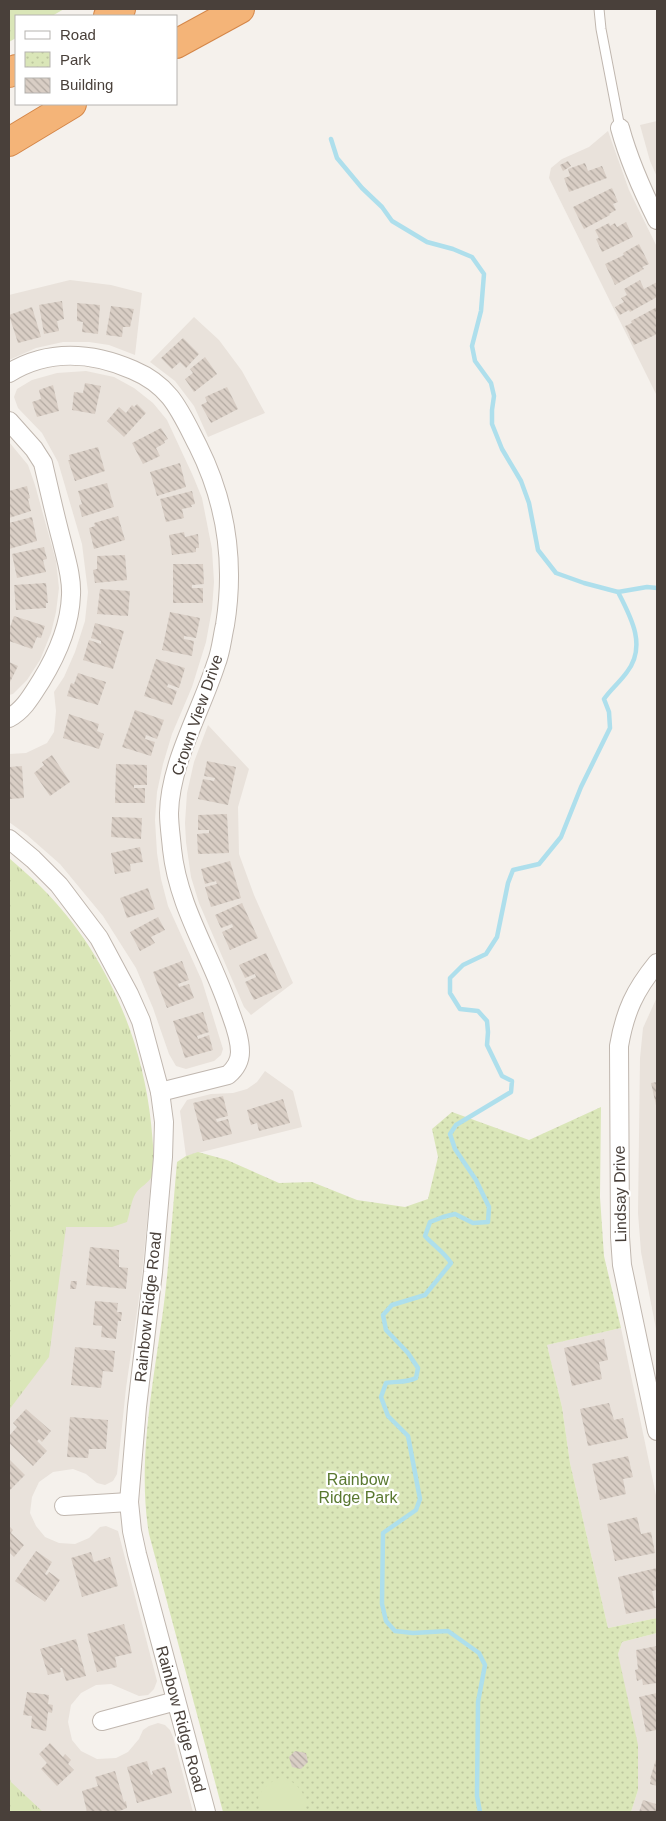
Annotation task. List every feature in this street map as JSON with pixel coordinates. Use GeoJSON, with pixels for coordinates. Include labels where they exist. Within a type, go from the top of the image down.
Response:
{"type":"FeatureCollection","features":[{"type":"Feature","properties":{"kind":"highway"},"geometry":{"type":"LineString","coordinates":[[110,15],[121,9]]}},
{"type":"Feature","properties":{"kind":"highway"},"geometry":{"type":"LineString","coordinates":[[178,43],[240,9]]}},
{"type":"Feature","properties":{"kind":"highway"},"geometry":{"type":"LineString","coordinates":[[9,142],[70,105]]}},
{"type":"Feature","properties":{"kind":"street"},"geometry":{"type":"LineString","coordinates":[[620,128],[629,160],[657,220]]}},
{"type":"Feature","properties":{"kind":"street","name":"Crown View Drive"},"geometry":{"type":"LineString","coordinates":[[9,373],[33,361],[66,354],[103,358],[121,364],[157,382],[180,411],[203,457],[224,520],[230,570],[228,604],[223,634],[217,662],[179,764],[169,811],[173,862],[179,888],[225,996],[238,1035],[240,1054],[236,1068],[228,1075],[160,1092]]}},
{"type":"Feature","properties":{"kind":"street"},"geometry":{"type":"LineString","coordinates":[[9,421],[34,449],[42,463],[69,570],[71,594],[67,620],[60,644],[48,670],[25,706],[9,718]]}},
{"type":"Feature","properties":{"kind":"street","name":"Rainbow Ridge Road"},"geometry":{"type":"LineString","coordinates":[[9,839],[33,859],[59,885],[99,938],[130,994],[141,1021],[160,1092],[164,1122],[163,1156],[129,1502],[137,1554],[206,1812]]}},
{"type":"Feature","properties":{"kind":"street","name":"Lindsay Drive"},"geometry":{"type":"LineString","coordinates":[[657,963],[643,980],[631,1001],[623,1024],[619,1046],[618,1226],[622,1265],[657,1431]]}},
{"type":"Feature","properties":{"kind":"street"},"geometry":{"type":"LineString","coordinates":[[64,1506],[129,1502]]}},
{"type":"Feature","properties":{"kind":"street"},"geometry":{"type":"LineString","coordinates":[[102,1722],[176,1701]]}},
{"type":"Feature","properties":{"kind":"lane"},"geometry":{"type":"LineString","coordinates":[[599,9],[601,29],[620,128]]}},
{"type":"Feature","properties":{"kind":"shaded area"},"geometry":{"type":"Polygon","coordinates":[[[657,121],[657,177],[650,161],[640,125],[657,121]]]}},
{"type":"Feature","properties":{"kind":"shaded area"},"geometry":{"type":"Polygon","coordinates":[[[608,131],[629,190],[657,247],[657,396],[549,178],[551,168],[562,159],[589,147],[608,131]]]}},
{"type":"Feature","properties":{"kind":"shaded area"},"geometry":{"type":"Polygon","coordinates":[[[70,280],[111,285],[142,293],[135,355],[109,345],[89,342],[63,342],[36,348],[9,360],[9,295],[70,280]]]}},
{"type":"Feature","properties":{"kind":"shaded area"},"geometry":{"type":"Polygon","coordinates":[[[194,317],[219,340],[242,371],[265,413],[208,437],[194,406],[175,381],[150,362],[194,317]]]}},
{"type":"Feature","properties":{"kind":"shaded area"},"geometry":{"type":"Polygon","coordinates":[[[86,371],[114,377],[134,388],[153,403],[167,420],[202,498],[212,549],[214,582],[212,609],[206,642],[192,687],[172,734],[163,764],[157,792],[155,820],[157,853],[168,906],[202,981],[223,1049],[221,1055],[214,1061],[186,1069],[176,1066],[169,1054],[153,1008],[136,968],[103,916],[60,864],[9,822],[9,754],[26,753],[47,743],[54,732],[56,711],[54,692],[64,677],[75,652],[85,621],[88,592],[82,544],[58,462],[42,433],[18,408],[14,397],[17,389],[32,380],[57,373],[86,371]]]}},
{"type":"Feature","properties":{"kind":"shaded area"},"geometry":{"type":"Polygon","coordinates":[[[9,442],[28,465],[35,485],[56,561],[59,588],[51,633],[40,660],[27,680],[13,694],[9,695],[9,442]]]}},
{"type":"Feature","properties":{"kind":"shaded area"},"geometry":{"type":"Polygon","coordinates":[[[208,725],[249,769],[238,807],[239,854],[254,895],[293,983],[251,1015],[244,1007],[199,903],[191,877],[185,823],[187,793],[194,762],[208,725]]]}},
{"type":"Feature","properties":{"kind":"shaded area"},"geometry":{"type":"Polygon","coordinates":[[[657,997],[657,1334],[641,1252],[638,1213],[640,1058],[643,1028],[657,997]]]}},
{"type":"Feature","properties":{"kind":"shaded area"},"geometry":{"type":"Polygon","coordinates":[[[265,1071],[293,1091],[302,1127],[186,1156],[180,1111],[187,1100],[211,1094],[233,1093],[247,1089],[257,1082],[265,1071]]]}},
{"type":"Feature","properties":{"kind":"shaded area"},"geometry":{"type":"Polygon","coordinates":[[[152,1170],[141,1284],[126,1388],[117,1474],[113,1481],[105,1485],[97,1483],[86,1474],[73,1469],[53,1472],[39,1482],[32,1497],[30,1513],[36,1526],[45,1537],[59,1543],[75,1544],[89,1538],[100,1527],[106,1526],[118,1531],[157,1681],[154,1689],[148,1695],[139,1696],[111,1684],[96,1685],[81,1693],[71,1705],[68,1722],[72,1740],[81,1751],[97,1759],[116,1758],[128,1752],[139,1739],[143,1730],[158,1723],[165,1725],[173,1737],[193,1812],[9,1812],[9,1228],[152,1170]]]}},
{"type":"Feature","properties":{"kind":"shaded area"},"geometry":{"type":"Polygon","coordinates":[[[621,1328],[657,1500],[657,1618],[608,1628],[570,1463],[562,1407],[547,1345],[621,1328]]]}},
{"type":"Feature","properties":{"kind":"shaded area"},"geometry":{"type":"Polygon","coordinates":[[[657,1633],[657,1812],[631,1812],[638,1790],[618,1654],[622,1642],[657,1633]]]}},
{"type":"Feature","properties":{"kind":"green space"},"geometry":{"type":"Polygon","coordinates":[[[9,9],[64,9],[54,15],[15,15],[15,39],[9,42],[9,9]]]}},
{"type":"Feature","properties":{"kind":"green space"},"geometry":{"type":"Polygon","coordinates":[[[9,858],[40,886],[62,910],[83,937],[116,995],[129,1026],[139,1058],[151,1123],[154,1159],[152,1176],[134,1196],[127,1222],[112,1227],[66,1227],[49,1357],[9,1410],[9,858]]]}},
{"type":"Feature","properties":{"kind":"green space","name":"Rainbow Ridge Park"},"geometry":{"type":"Polygon","coordinates":[[[601,1107],[600,1197],[604,1256],[621,1328],[547,1345],[562,1407],[570,1463],[608,1628],[657,1618],[657,1633],[622,1642],[618,1654],[638,1745],[638,1790],[631,1812],[223,1812],[149,1534],[146,1505],[146,1445],[165,1295],[177,1162],[186,1156],[198,1152],[227,1160],[279,1183],[312,1182],[357,1200],[405,1207],[428,1199],[438,1157],[432,1129],[452,1112],[529,1140],[601,1107]]]}},
{"type":"Feature","properties":{"kind":"green space"},"geometry":{"type":"Polygon","coordinates":[[[9,1776],[11,1782],[43,1812],[9,1812],[9,1776]]]}},
{"type":"Feature","properties":{"kind":"green space"},"geometry":{"type":"Polygon","coordinates":[[[283,1776],[298,1787],[304,1795],[304,1812],[262,1812],[258,1798],[262,1790],[268,1784],[283,1776]]]}},
{"type":"Feature","properties":{"kind":"building"},"geometry":{"type":"Polygon","coordinates":[[[568,161],[571,166],[563,171],[560,165],[568,161]]]}},
{"type":"Feature","properties":{"kind":"building"},"geometry":{"type":"Polygon","coordinates":[[[585,163],[588,171],[602,166],[607,178],[569,192],[564,178],[570,176],[568,169],[585,163]]]}},
{"type":"Feature","properties":{"kind":"building"},"geometry":{"type":"Polygon","coordinates":[[[612,188],[618,202],[613,204],[616,210],[584,229],[573,207],[612,188]]]}},
{"type":"Feature","properties":{"kind":"building"},"geometry":{"type":"Polygon","coordinates":[[[626,222],[633,237],[602,252],[596,239],[599,238],[595,230],[609,223],[610,226],[615,223],[617,227],[626,222]]]}},
{"type":"Feature","properties":{"kind":"building"},"geometry":{"type":"Polygon","coordinates":[[[639,244],[649,264],[642,267],[644,269],[615,285],[605,264],[624,255],[623,253],[639,244]]]}},
{"type":"Feature","properties":{"kind":"building"},"geometry":{"type":"Polygon","coordinates":[[[640,280],[644,289],[657,282],[657,297],[630,312],[629,310],[620,315],[615,307],[624,302],[621,298],[627,295],[624,289],[640,280]]]}},
{"type":"Feature","properties":{"kind":"building"},"geometry":{"type":"Polygon","coordinates":[[[62,301],[64,319],[57,321],[59,331],[44,334],[39,305],[62,301]]]}},
{"type":"Feature","properties":{"kind":"building"},"geometry":{"type":"Polygon","coordinates":[[[77,303],[100,305],[98,334],[82,332],[83,322],[77,321],[77,303]]]}},
{"type":"Feature","properties":{"kind":"building"},"geometry":{"type":"Polygon","coordinates":[[[111,306],[134,309],[130,327],[123,327],[122,337],[106,335],[111,306]]]}},
{"type":"Feature","properties":{"kind":"building"},"geometry":{"type":"Polygon","coordinates":[[[32,307],[41,337],[18,343],[9,315],[32,307]]]}},
{"type":"Feature","properties":{"kind":"building"},"geometry":{"type":"Polygon","coordinates":[[[657,307],[657,334],[634,345],[625,326],[657,307]]]}},
{"type":"Feature","properties":{"kind":"building"},"geometry":{"type":"Polygon","coordinates":[[[183,338],[199,354],[186,368],[180,362],[172,369],[161,358],[183,338]]]}},
{"type":"Feature","properties":{"kind":"building"},"geometry":{"type":"Polygon","coordinates":[[[205,357],[217,374],[194,392],[185,379],[193,373],[190,369],[205,357]]]}},
{"type":"Feature","properties":{"kind":"building"},"geometry":{"type":"Polygon","coordinates":[[[85,383],[101,386],[95,414],[72,410],[74,392],[83,393],[85,383]]]}},
{"type":"Feature","properties":{"kind":"building"},"geometry":{"type":"Polygon","coordinates":[[[53,385],[59,411],[37,417],[32,402],[41,399],[39,390],[53,385]]]}},
{"type":"Feature","properties":{"kind":"building"},"geometry":{"type":"Polygon","coordinates":[[[227,387],[238,409],[211,423],[201,405],[207,402],[205,397],[227,387]]]}},
{"type":"Feature","properties":{"kind":"building"},"geometry":{"type":"Polygon","coordinates":[[[137,404],[146,413],[124,437],[107,421],[119,407],[126,413],[132,405],[134,407],[137,404]]]}},
{"type":"Feature","properties":{"kind":"building"},"geometry":{"type":"Polygon","coordinates":[[[161,428],[168,439],[156,448],[160,456],[143,464],[132,443],[161,428]]]}},
{"type":"Feature","properties":{"kind":"building"},"geometry":{"type":"Polygon","coordinates":[[[98,447],[105,471],[75,481],[68,460],[70,460],[69,455],[98,447]]]}},
{"type":"Feature","properties":{"kind":"building"},"geometry":{"type":"Polygon","coordinates":[[[180,463],[186,487],[157,496],[150,472],[180,463]]]}},
{"type":"Feature","properties":{"kind":"building"},"geometry":{"type":"Polygon","coordinates":[[[107,483],[114,507],[82,517],[79,505],[82,504],[78,491],[107,483]]]}},
{"type":"Feature","properties":{"kind":"building"},"geometry":{"type":"Polygon","coordinates":[[[27,486],[31,511],[9,518],[9,491],[27,486]]]}},
{"type":"Feature","properties":{"kind":"building"},"geometry":{"type":"Polygon","coordinates":[[[192,491],[195,504],[191,505],[192,507],[182,509],[184,518],[166,522],[160,499],[192,491]]]}},
{"type":"Feature","properties":{"kind":"building"},"geometry":{"type":"Polygon","coordinates":[[[118,516],[125,540],[94,549],[89,528],[95,526],[94,523],[118,516]]]}},
{"type":"Feature","properties":{"kind":"building"},"geometry":{"type":"Polygon","coordinates":[[[32,517],[37,541],[9,549],[9,523],[32,517]]]}},
{"type":"Feature","properties":{"kind":"building"},"geometry":{"type":"Polygon","coordinates":[[[184,532],[185,537],[198,534],[199,548],[196,548],[196,552],[172,555],[169,535],[184,532]]]}},
{"type":"Feature","properties":{"kind":"building"},"geometry":{"type":"Polygon","coordinates":[[[44,547],[47,559],[43,560],[46,572],[17,578],[12,554],[44,547]]]}},
{"type":"Feature","properties":{"kind":"building"},"geometry":{"type":"Polygon","coordinates":[[[125,555],[127,580],[95,583],[93,570],[97,569],[97,556],[125,555]]]}},
{"type":"Feature","properties":{"kind":"building"},"geometry":{"type":"Polygon","coordinates":[[[173,564],[203,564],[204,584],[192,585],[192,588],[203,588],[203,603],[173,603],[173,564]]]}},
{"type":"Feature","properties":{"kind":"building"},"geometry":{"type":"Polygon","coordinates":[[[46,583],[48,603],[46,603],[46,608],[16,610],[14,585],[46,583]]]}},
{"type":"Feature","properties":{"kind":"building"},"geometry":{"type":"Polygon","coordinates":[[[100,589],[130,591],[128,616],[97,614],[100,589]]]}},
{"type":"Feature","properties":{"kind":"building"},"geometry":{"type":"Polygon","coordinates":[[[170,612],[200,618],[196,638],[184,636],[184,639],[194,641],[192,656],[162,650],[170,612]]]}},
{"type":"Feature","properties":{"kind":"building"},"geometry":{"type":"Polygon","coordinates":[[[14,616],[45,626],[41,638],[37,637],[32,649],[9,641],[9,630],[14,616]]]}},
{"type":"Feature","properties":{"kind":"building"},"geometry":{"type":"Polygon","coordinates":[[[95,623],[124,631],[113,669],[83,660],[89,640],[101,644],[101,641],[91,638],[95,623]]]}},
{"type":"Feature","properties":{"kind":"building"},"geometry":{"type":"Polygon","coordinates":[[[156,659],[185,668],[179,688],[168,684],[167,687],[177,691],[172,705],[144,696],[156,659]]]}},
{"type":"Feature","properties":{"kind":"building"},"geometry":{"type":"Polygon","coordinates":[[[9,662],[18,666],[9,684],[9,662]]]}},
{"type":"Feature","properties":{"kind":"building"},"geometry":{"type":"Polygon","coordinates":[[[78,673],[106,682],[98,705],[67,696],[71,683],[74,684],[78,673]]]}},
{"type":"Feature","properties":{"kind":"building"},"geometry":{"type":"Polygon","coordinates":[[[135,710],[164,720],[157,739],[146,735],[145,739],[155,742],[151,756],[122,747],[135,710]]]}},
{"type":"Feature","properties":{"kind":"building"},"geometry":{"type":"Polygon","coordinates":[[[69,714],[99,724],[97,731],[104,734],[99,749],[63,738],[69,714]]]}},
{"type":"Feature","properties":{"kind":"building"},"geometry":{"type":"Polygon","coordinates":[[[52,755],[70,782],[50,796],[34,773],[44,765],[42,762],[52,755]]]}},
{"type":"Feature","properties":{"kind":"building"},"geometry":{"type":"Polygon","coordinates":[[[207,761],[236,767],[228,805],[198,799],[203,779],[214,781],[215,778],[204,776],[207,761]]]}},
{"type":"Feature","properties":{"kind":"building"},"geometry":{"type":"Polygon","coordinates":[[[116,764],[147,765],[147,785],[134,785],[134,788],[145,788],[145,803],[115,803],[116,764]]]}},
{"type":"Feature","properties":{"kind":"building"},"geometry":{"type":"Polygon","coordinates":[[[22,766],[24,798],[9,799],[9,767],[22,766]]]}},
{"type":"Feature","properties":{"kind":"building"},"geometry":{"type":"Polygon","coordinates":[[[227,814],[229,853],[198,854],[197,834],[209,833],[209,830],[198,830],[198,815],[227,814]]]}},
{"type":"Feature","properties":{"kind":"building"},"geometry":{"type":"Polygon","coordinates":[[[112,817],[142,818],[141,839],[111,837],[112,817]]]}},
{"type":"Feature","properties":{"kind":"building"},"geometry":{"type":"Polygon","coordinates":[[[140,847],[143,862],[130,864],[131,871],[115,874],[111,853],[140,847]]]}},
{"type":"Feature","properties":{"kind":"building"},"geometry":{"type":"Polygon","coordinates":[[[230,861],[241,898],[211,907],[205,887],[217,884],[216,881],[205,884],[201,869],[230,861]]]}},
{"type":"Feature","properties":{"kind":"building"},"geometry":{"type":"Polygon","coordinates":[[[148,888],[155,909],[127,918],[120,898],[148,888]]]}},
{"type":"Feature","properties":{"kind":"building"},"geometry":{"type":"Polygon","coordinates":[[[242,903],[258,938],[230,950],[222,932],[233,927],[232,924],[221,928],[215,915],[242,903]]]}},
{"type":"Feature","properties":{"kind":"building"},"geometry":{"type":"Polygon","coordinates":[[[158,917],[165,930],[151,937],[155,943],[140,951],[130,932],[158,917]]]}},
{"type":"Feature","properties":{"kind":"building"},"geometry":{"type":"Polygon","coordinates":[[[266,953],[282,988],[254,1000],[245,982],[256,977],[255,974],[245,978],[239,965],[266,953]]]}},
{"type":"Feature","properties":{"kind":"building"},"geometry":{"type":"Polygon","coordinates":[[[182,961],[189,980],[178,984],[179,987],[189,984],[194,998],[167,1008],[153,972],[182,961]]]}},
{"type":"Feature","properties":{"kind":"building"},"geometry":{"type":"Polygon","coordinates":[[[203,1012],[209,1032],[197,1036],[198,1039],[209,1035],[213,1050],[185,1058],[173,1021],[203,1012]]]}},
{"type":"Feature","properties":{"kind":"building"},"geometry":{"type":"Polygon","coordinates":[[[657,1082],[657,1105],[656,1105],[651,1083],[657,1082]]]}},
{"type":"Feature","properties":{"kind":"building"},"geometry":{"type":"Polygon","coordinates":[[[223,1096],[228,1116],[216,1119],[217,1122],[228,1119],[232,1134],[203,1141],[193,1103],[223,1096]]]}},
{"type":"Feature","properties":{"kind":"building"},"geometry":{"type":"Polygon","coordinates":[[[283,1099],[290,1123],[259,1131],[257,1123],[251,1125],[247,1110],[283,1099]]]}},
{"type":"Feature","properties":{"kind":"building"},"geometry":{"type":"Polygon","coordinates":[[[90,1247],[119,1250],[119,1267],[128,1268],[126,1289],[86,1285],[90,1247]]]}},
{"type":"Feature","properties":{"kind":"building"},"geometry":{"type":"Polygon","coordinates":[[[71,1281],[77,1281],[76,1289],[70,1289],[71,1281]]]}},
{"type":"Feature","properties":{"kind":"building"},"geometry":{"type":"Polygon","coordinates":[[[95,1301],[118,1303],[117,1312],[122,1312],[121,1321],[118,1321],[116,1339],[101,1337],[102,1326],[93,1325],[95,1301]]]}},
{"type":"Feature","properties":{"kind":"building"},"geometry":{"type":"Polygon","coordinates":[[[604,1339],[608,1360],[599,1362],[602,1379],[572,1386],[564,1348],[604,1339]]]}},
{"type":"Feature","properties":{"kind":"building"},"geometry":{"type":"Polygon","coordinates":[[[75,1347],[115,1351],[113,1372],[103,1371],[101,1388],[71,1385],[75,1347]]]}},
{"type":"Feature","properties":{"kind":"building"},"geometry":{"type":"Polygon","coordinates":[[[609,1403],[614,1420],[623,1418],[628,1438],[588,1446],[580,1409],[609,1403]]]}},
{"type":"Feature","properties":{"kind":"building"},"geometry":{"type":"Polygon","coordinates":[[[26,1409],[51,1431],[42,1442],[39,1439],[37,1441],[47,1451],[33,1466],[9,1443],[9,1436],[17,1427],[13,1423],[26,1409]]]}},
{"type":"Feature","properties":{"kind":"building"},"geometry":{"type":"Polygon","coordinates":[[[70,1417],[108,1420],[106,1449],[89,1449],[88,1458],[67,1457],[70,1417]]]}},
{"type":"Feature","properties":{"kind":"building"},"geometry":{"type":"Polygon","coordinates":[[[628,1456],[633,1477],[623,1479],[626,1494],[600,1500],[592,1464],[628,1456]]]}},
{"type":"Feature","properties":{"kind":"building"},"geometry":{"type":"Polygon","coordinates":[[[9,1459],[25,1475],[10,1490],[9,1489],[9,1459]]]}},
{"type":"Feature","properties":{"kind":"building"},"geometry":{"type":"Polygon","coordinates":[[[637,1517],[641,1534],[651,1532],[655,1553],[615,1561],[607,1524],[637,1517]]]}},
{"type":"Feature","properties":{"kind":"building"},"geometry":{"type":"Polygon","coordinates":[[[9,1526],[13,1530],[11,1533],[24,1545],[14,1557],[9,1552],[9,1526]]]}},
{"type":"Feature","properties":{"kind":"building"},"geometry":{"type":"Polygon","coordinates":[[[36,1551],[52,1562],[45,1574],[47,1575],[49,1572],[60,1580],[45,1602],[15,1581],[36,1551]]]}},
{"type":"Feature","properties":{"kind":"building"},"geometry":{"type":"Polygon","coordinates":[[[91,1552],[94,1562],[110,1557],[118,1586],[82,1597],[71,1558],[91,1552]]]}},
{"type":"Feature","properties":{"kind":"building"},"geometry":{"type":"Polygon","coordinates":[[[657,1568],[657,1590],[652,1591],[656,1608],[626,1614],[618,1577],[657,1568]]]}},
{"type":"Feature","properties":{"kind":"building"},"geometry":{"type":"Polygon","coordinates":[[[124,1624],[132,1653],[115,1657],[117,1667],[97,1672],[87,1634],[124,1624]]]}},
{"type":"Feature","properties":{"kind":"building"},"geometry":{"type":"Polygon","coordinates":[[[76,1639],[86,1676],[66,1681],[62,1668],[60,1668],[61,1672],[48,1675],[40,1649],[76,1639]]]}},
{"type":"Feature","properties":{"kind":"building"},"geometry":{"type":"Polygon","coordinates":[[[657,1646],[657,1683],[643,1685],[642,1679],[637,1681],[635,1670],[638,1669],[636,1650],[657,1646]]]}},
{"type":"Feature","properties":{"kind":"building"},"geometry":{"type":"Polygon","coordinates":[[[27,1692],[49,1695],[48,1704],[53,1705],[52,1713],[48,1712],[46,1731],[31,1728],[32,1716],[23,1715],[27,1692]]]}},
{"type":"Feature","properties":{"kind":"building"},"geometry":{"type":"Polygon","coordinates":[[[657,1693],[657,1730],[646,1732],[639,1697],[657,1693]]]}},
{"type":"Feature","properties":{"kind":"building"},"geometry":{"type":"Polygon","coordinates":[[[50,1743],[63,1757],[65,1754],[71,1760],[68,1764],[74,1770],[57,1786],[41,1769],[47,1763],[39,1754],[50,1743]]]}},
{"type":"Feature","properties":{"kind":"building"},"geometry":{"type":"Polygon","coordinates":[[[295,1751],[306,1753],[308,1762],[301,1769],[292,1767],[289,1757],[295,1751]]]}},
{"type":"Feature","properties":{"kind":"building"},"geometry":{"type":"Polygon","coordinates":[[[657,1756],[657,1786],[650,1784],[650,1779],[657,1756]]]}},
{"type":"Feature","properties":{"kind":"building"},"geometry":{"type":"Polygon","coordinates":[[[147,1761],[151,1775],[153,1774],[152,1771],[165,1767],[172,1793],[137,1803],[127,1767],[147,1761]]]}},
{"type":"Feature","properties":{"kind":"building"},"geometry":{"type":"Polygon","coordinates":[[[115,1771],[127,1808],[117,1812],[87,1812],[82,1791],[98,1786],[95,1777],[115,1771]]]}},
{"type":"Feature","properties":{"kind":"building"},"geometry":{"type":"Polygon","coordinates":[[[643,1800],[656,1804],[657,1800],[657,1812],[639,1812],[643,1800]]]}},
{"type":"Feature","properties":{"kind":"waterway"},"geometry":{"type":"LineString","coordinates":[[331,139],[337,158],[362,188],[382,207],[392,221],[427,242],[453,249],[472,257],[484,274],[481,311],[472,346],[475,361],[491,383],[494,396],[492,424],[502,449],[521,481],[529,503],[538,550],[556,573],[618,592],[632,621],[636,642],[633,662],[624,676],[604,699],[609,712],[610,728],[581,787],[561,837],[539,864],[513,870],[508,883],[497,937],[486,954],[463,965],[450,978],[450,993],[460,1009],[478,1011],[487,1021],[487,1045],[502,1076],[512,1081],[511,1092],[456,1125],[450,1134],[455,1149],[476,1180],[489,1207],[488,1222],[473,1223],[455,1214],[430,1222],[425,1236],[451,1263],[425,1295],[392,1305],[383,1315],[386,1330],[408,1353],[418,1368],[416,1378],[413,1380],[386,1383],[381,1397],[388,1416],[408,1436],[420,1499],[416,1510],[383,1533],[382,1604],[386,1621],[395,1631],[413,1633],[448,1631],[479,1653],[485,1665],[478,1702],[477,1796],[480,1812]]}},
{"type":"Feature","properties":{"kind":"waterway"},"geometry":{"type":"LineString","coordinates":[[618,592],[647,587],[657,588]]}}]}
